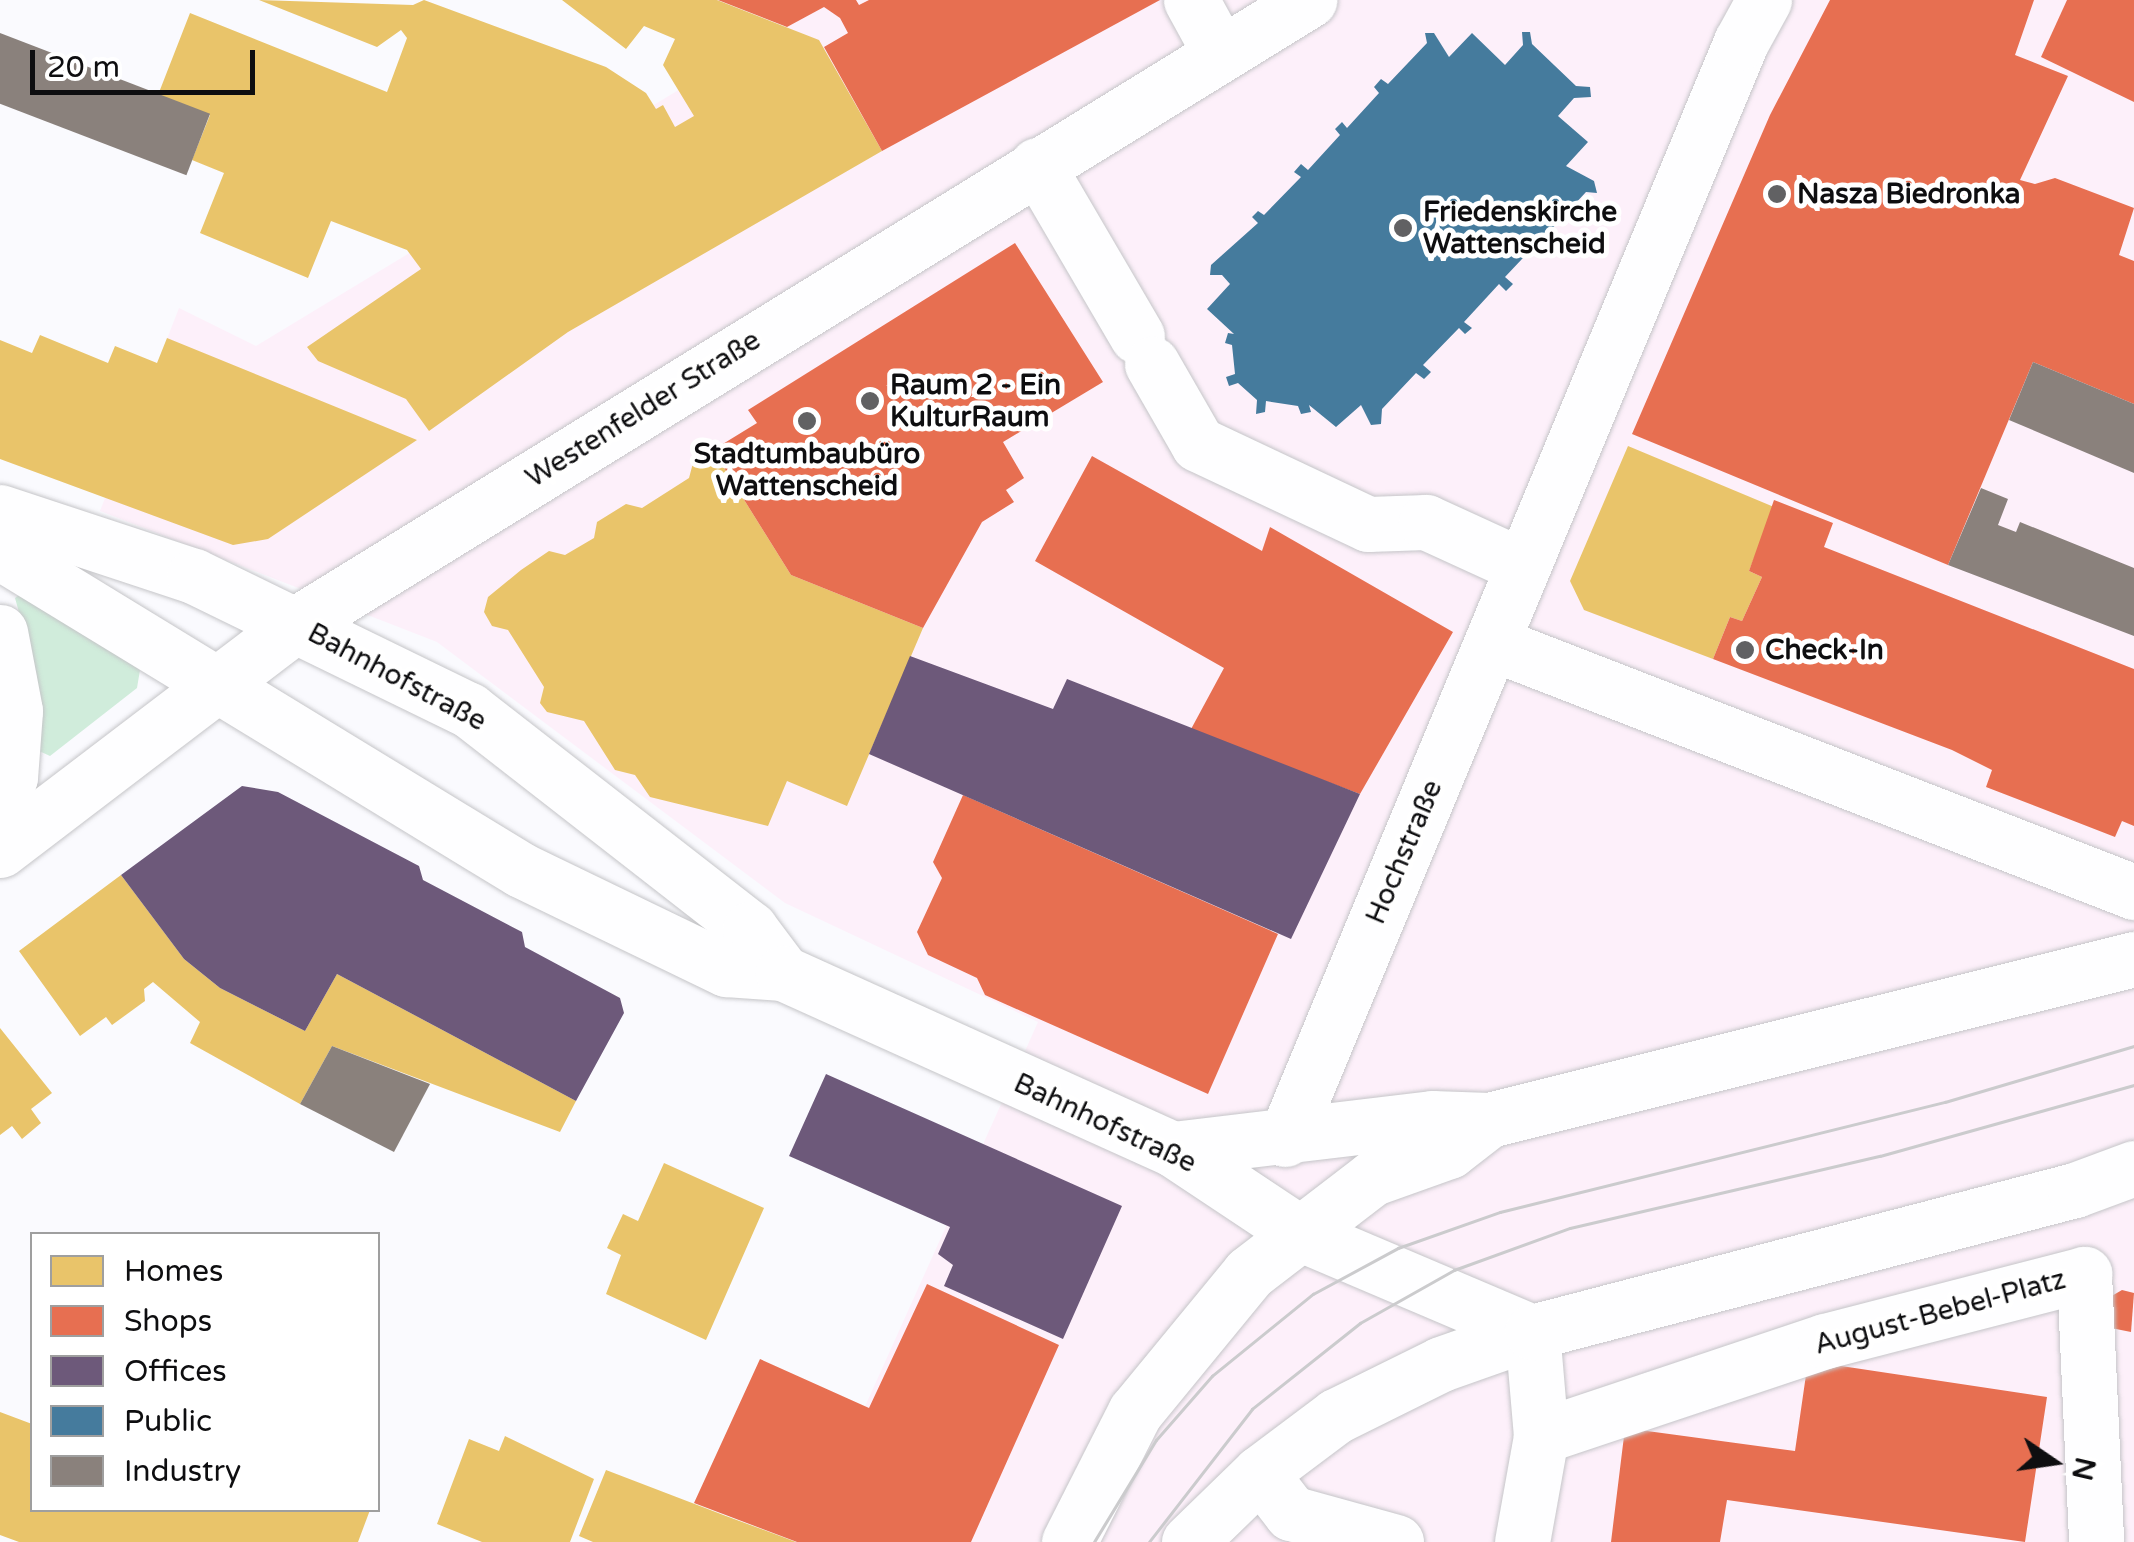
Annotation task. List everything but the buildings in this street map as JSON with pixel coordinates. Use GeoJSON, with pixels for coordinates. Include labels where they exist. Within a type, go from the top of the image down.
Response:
{"type":"FeatureCollection","features":[{"type":"Feature","properties":{"kind":"street"},"geometry":{"type":"LineString","coordinates":[[1191,0],[1220,53]]}},
{"type":"Feature","properties":{"kind":"street","name":"Westenfelder Straße"},"geometry":{"type":"LineString","coordinates":[[0,850],[221,686],[298,623],[1309,0]]}},
{"type":"Feature","properties":{"kind":"street","name":"Hochstraße"},"geometry":{"type":"LineString","coordinates":[[1284,1139],[1522,566],[1764,0]]}},
{"type":"Feature","properties":{"kind":"street"},"geometry":{"type":"LineString","coordinates":[[1037,165],[1198,444],[1368,524],[1426,522],[1522,566]]}},
{"type":"Feature","properties":{"kind":"street","name":"Bahnhofstraße"},"geometry":{"type":"LineString","coordinates":[[0,512],[124,550],[298,623],[469,710],[750,929],[783,973]]}},
{"type":"Feature","properties":{"kind":"street","name":"Bahnhofstraße"},"geometry":{"type":"LineString","coordinates":[[0,552],[221,686],[293,736],[521,870],[726,969],[783,973],[1173,1149],[1301,1234],[1532,1332]]}},
{"type":"Feature","properties":{"kind":"street"},"geometry":{"type":"LineString","coordinates":[[0,632],[15,712],[10,777],[0,803]]}},
{"type":"Feature","properties":{"kind":"street"},"geometry":{"type":"LineString","coordinates":[[1492,643],[2134,892]]}},
{"type":"Feature","properties":{"kind":"street"},"geometry":{"type":"LineString","coordinates":[[1173,1149],[1284,1139],[1432,1118],[1490,1120],[2134,959]]}},
{"type":"Feature","properties":{"kind":"street"},"geometry":{"type":"LineString","coordinates":[[1069,1542],[1135,1412],[1248,1272],[1373,1178],[1449,1151],[1490,1120]]}},
{"type":"Feature","properties":{"kind":"street"},"geometry":{"type":"LineString","coordinates":[[1189,1542],[1260,1474],[1336,1416],[1441,1364],[1532,1332],[2075,1190],[2134,1168]]}},
{"type":"Feature","properties":{"kind":"street","name":"August-Bebel-Platz"},"geometry":{"type":"LineString","coordinates":[[1541,1436],[1826,1342],[2084,1274],[2096,1542]]}},
{"type":"Feature","properties":{"kind":"street"},"geometry":{"type":"LineString","coordinates":[[1522,1542],[1541,1436],[1532,1332]]}},
{"type":"Feature","properties":{"kind":"street"},"geometry":{"type":"LineString","coordinates":[[1260,1474],[1290,1514],[1396,1542]]}},
{"type":"Feature","properties":{"kind":"shaded area"},"geometry":{"type":"Polygon","coordinates":[[[827,0],[2134,0],[2134,1542],[804,1542],[1038,1022],[785,903],[437,642],[100,511],[179,308],[256,346],[827,0]]]}},
{"type":"Feature","properties":{"kind":"green space"},"geometry":{"type":"Polygon","coordinates":[[[22,593],[140,670],[137,688],[50,756],[37,750],[37,676],[15,598],[22,593]]]}},
{"type":"Feature","properties":{"kind":"tram line"},"geometry":{"type":"LineString","coordinates":[[1094,1542],[1156,1440],[1212,1376],[1313,1294],[1398,1248],[1500,1212],[1945,1102],[2134,1046]]}},
{"type":"Feature","properties":{"kind":"tram line"},"geometry":{"type":"LineString","coordinates":[[1149,1542],[1252,1409],[1360,1323],[1454,1270],[1570,1228],[1880,1156],[2134,1085]]}},
{"type":"Feature","properties":{"kind":"place","name":"Nasza Biedronka"},"geometry":{"type":"Point","coordinates":[1777,194]}},
{"type":"Feature","properties":{"kind":"place","name":"Friedenskirche Wattenscheid"},"geometry":{"type":"Point","coordinates":[1403,228]}},
{"type":"Feature","properties":{"kind":"place","name":"Raum 2 - Ein KulturRaum"},"geometry":{"type":"Point","coordinates":[870,401]}},
{"type":"Feature","properties":{"kind":"place","name":"Stadtumbaubüro Wattenscheid"},"geometry":{"type":"Point","coordinates":[807,421]}},
{"type":"Feature","properties":{"kind":"place","name":"Check-In"},"geometry":{"type":"Point","coordinates":[1745,650]}}]}
